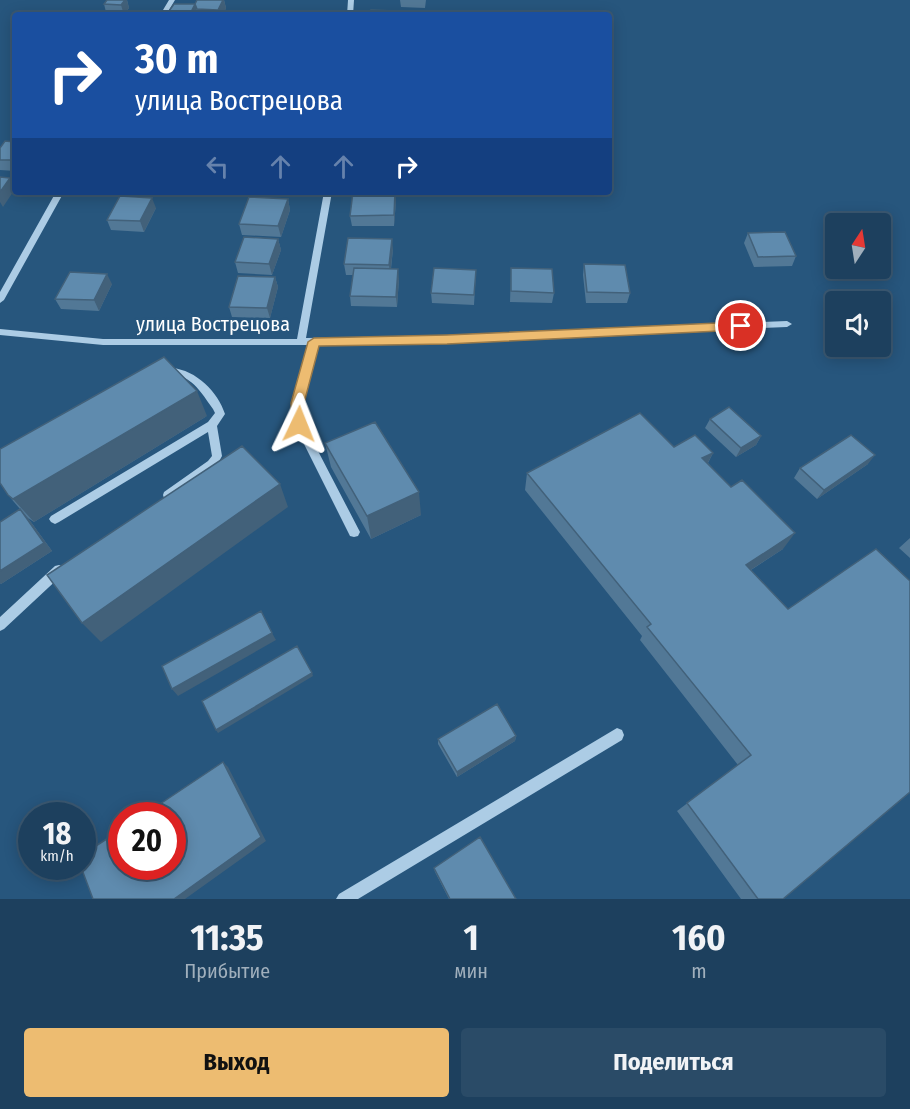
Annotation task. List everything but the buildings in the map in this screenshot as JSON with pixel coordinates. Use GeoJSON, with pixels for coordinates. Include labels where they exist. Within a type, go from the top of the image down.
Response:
{"type":"FeatureCollection","features":[{"type":"Feature","properties":{"kind":"street"},"geometry":{"type":"LineString","coordinates":[[0,300],[58,195]]}},
{"type":"Feature","properties":{"kind":"street"},"geometry":{"type":"LineString","coordinates":[[301,342],[327,195]]}},
{"type":"Feature","properties":{"kind":"street","name":"улица Вострецова"},"geometry":{"type":"LineString","coordinates":[[0,332],[103,342],[314,342],[447,339],[787,324]]}},
{"type":"Feature","properties":{"kind":"street"},"geometry":{"type":"LineString","coordinates":[[314,342],[297,403],[299,424],[354,532]]}},
{"type":"Feature","properties":{"kind":"street"},"geometry":{"type":"LineString","coordinates":[[55,519],[212,425],[220,414],[218,408],[188,374],[177,371],[169,372],[159,378]]}},
{"type":"Feature","properties":{"kind":"street"},"geometry":{"type":"LineString","coordinates":[[156,503],[212,464],[217,456],[212,425]]}},
{"type":"Feature","properties":{"kind":"street"},"geometry":{"type":"LineString","coordinates":[[0,625],[42,588],[52,574],[71,561]]}},
{"type":"Feature","properties":{"kind":"street"},"geometry":{"type":"LineString","coordinates":[[344,899],[617,735]]}},
{"type":"Feature","properties":{"kind":"route"},"geometry":{"type":"LineString","coordinates":[[299,424],[297,403],[314,342],[447,339],[741,326]]}}]}
